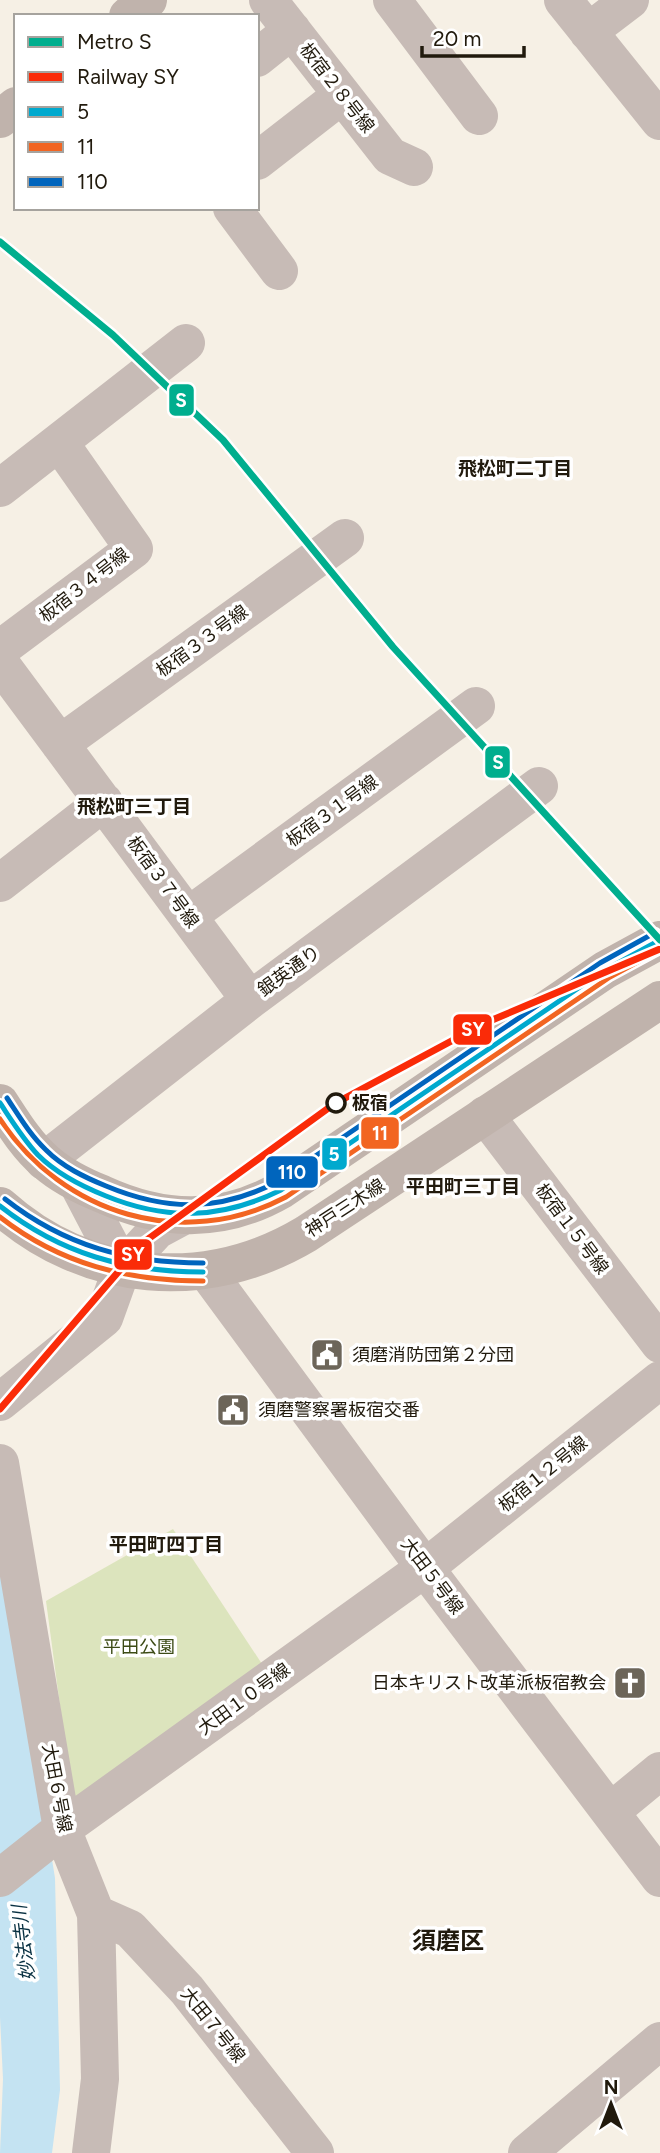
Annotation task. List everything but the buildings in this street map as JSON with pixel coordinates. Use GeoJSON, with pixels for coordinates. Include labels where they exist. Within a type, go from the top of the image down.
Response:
{"type":"FeatureCollection","features":[{"type":"Feature","properties":{"kind":"main road"},"geometry":{"type":"LineString","coordinates":[[130,14],[148,0]]}},
{"type":"Feature","properties":{"kind":"main road"},"geometry":{"type":"LineString","coordinates":[[0,119],[14,108]]}},
{"type":"Feature","properties":{"kind":"main road"},"geometry":{"type":"LineString","coordinates":[[0,1103],[44,1161],[78,1184],[134,1209],[183,1216],[209,1216],[258,1203],[606,970],[660,940]]}},
{"type":"Feature","properties":{"kind":"main road","name":"神戸三木線"},"geometry":{"type":"LineString","coordinates":[[0,1206],[18,1222],[61,1248],[122,1268],[165,1273],[207,1272],[277,1251],[660,1000]]}},
{"type":"Feature","properties":{"kind":"street","name":"板宿２８号線"},"geometry":{"type":"LineString","coordinates":[[268,0],[390,156],[414,167]]}},
{"type":"Feature","properties":{"kind":"street"},"geometry":{"type":"LineString","coordinates":[[392,0],[480,116]]}},
{"type":"Feature","properties":{"kind":"street"},"geometry":{"type":"LineString","coordinates":[[563,0],[660,121]]}},
{"type":"Feature","properties":{"kind":"street"},"geometry":{"type":"LineString","coordinates":[[588,32],[630,0]]}},
{"type":"Feature","properties":{"kind":"street"},"geometry":{"type":"LineString","coordinates":[[259,56],[292,30]]}},
{"type":"Feature","properties":{"kind":"street"},"geometry":{"type":"LineString","coordinates":[[259,159],[342,95]]}},
{"type":"Feature","properties":{"kind":"street"},"geometry":{"type":"LineString","coordinates":[[233,210],[279,271]]}},
{"type":"Feature","properties":{"kind":"street"},"geometry":{"type":"LineString","coordinates":[[6,471],[59,442],[186,343]]}},
{"type":"Feature","properties":{"kind":"street","name":"板宿３４号線"},"geometry":{"type":"LineString","coordinates":[[0,649],[134,549],[59,442]]}},
{"type":"Feature","properties":{"kind":"street","name":"板宿３３号線"},"geometry":{"type":"LineString","coordinates":[[60,744],[345,538]]}},
{"type":"Feature","properties":{"kind":"street","name":"板宿３７号線"},"geometry":{"type":"LineString","coordinates":[[0,663],[250,1000]]}},
{"type":"Feature","properties":{"kind":"street","name":"板宿３１号線"},"geometry":{"type":"LineString","coordinates":[[188,916],[476,706]]}},
{"type":"Feature","properties":{"kind":"street","name":"銀英通り"},"geometry":{"type":"LineString","coordinates":[[44,1161],[250,1000],[538,786]]}},
{"type":"Feature","properties":{"kind":"street"},"geometry":{"type":"LineString","coordinates":[[0,883],[104,802]]}},
{"type":"Feature","properties":{"kind":"street","name":"板宿１５号線"},"geometry":{"type":"LineString","coordinates":[[485,1115],[660,1344]]}},
{"type":"Feature","properties":{"kind":"street"},"geometry":{"type":"LineString","coordinates":[[78,1184],[122,1268]]}},
{"type":"Feature","properties":{"kind":"street"},"geometry":{"type":"LineString","coordinates":[[0,1402],[104,1318],[122,1268],[158,1230],[183,1216]]}},
{"type":"Feature","properties":{"kind":"street","name":"大田５号線"},"geometry":{"type":"LineString","coordinates":[[207,1272],[425,1568],[660,1878]]}},
{"type":"Feature","properties":{"kind":"street","name":"板宿１２号線"},"geometry":{"type":"LineString","coordinates":[[425,1568],[657,1388]]}},
{"type":"Feature","properties":{"kind":"street","name":"大田６号線"},"geometry":{"type":"LineString","coordinates":[[0,1462],[62,1829],[96,1914],[100,2079],[92,2153]]}},
{"type":"Feature","properties":{"kind":"street","name":"大田１０号線"},"geometry":{"type":"LineString","coordinates":[[0,1878],[62,1829],[425,1568]]}},
{"type":"Feature","properties":{"kind":"street"},"geometry":{"type":"LineString","coordinates":[[610,1812],[660,1771]]}},
{"type":"Feature","properties":{"kind":"street","name":"大田７号線"},"geometry":{"type":"LineString","coordinates":[[96,1914],[130,1930],[187,1990],[315,2153]]}},
{"type":"Feature","properties":{"kind":"street"},"geometry":{"type":"LineString","coordinates":[[527,2153],[660,2041]]}},
{"type":"Feature","properties":{"kind":"green space","name":"平田公園"},"geometry":{"type":"Polygon","coordinates":[[[173,1529],[262,1664],[73,1803],[46,1601],[173,1529]]]}},
{"type":"Feature","properties":{"kind":"water","name":"妙法寺川"},"geometry":{"type":"Polygon","coordinates":[[[0,1537],[55,1878],[60,2090],[52,2153],[0,2153],[3,2079],[0,2017],[0,1537]]]}},
{"type":"Feature","properties":{"kind":"metro line","name":"S"},"geometry":{"type":"LineString","coordinates":[[0,242],[113,335],[223,440],[393,647],[660,940]]}},
{"type":"Feature","properties":{"kind":"rail line","name":"SY"},"geometry":{"type":"LineString","coordinates":[[0,1409],[144,1242],[334,1104],[485,1023],[660,949]]}},
{"type":"Feature","properties":{"kind":"transit line","name":"110"},"geometry":{"type":"LineString","coordinates":[[7,1098],[46,1150],[67,1166],[98,1183],[128,1194],[171,1204],[192,1205],[234,1199],[277,1182],[600,963],[656,932]]}},
{"type":"Feature","properties":{"kind":"transit line","name":"5"},"geometry":{"type":"LineString","coordinates":[[0,1103],[27,1143],[45,1162],[70,1179],[97,1192],[129,1204],[173,1213],[237,1207],[281,1190],[605,970],[660,940]]}},
{"type":"Feature","properties":{"kind":"transit line","name":"11"},"geometry":{"type":"LineString","coordinates":[[0,1119],[26,1152],[57,1179],[91,1200],[128,1214],[167,1221],[207,1221],[247,1213],[286,1197],[610,977],[660,950]]}},
{"type":"Feature","properties":{"kind":"transit line","name":"110"},"geometry":{"type":"LineString","coordinates":[[5,1199],[51,1229],[98,1249],[149,1260],[203,1263]]}},
{"type":"Feature","properties":{"kind":"transit line","name":"5"},"geometry":{"type":"LineString","coordinates":[[0,1206],[47,1237],[96,1257],[147,1268],[203,1272]]}},
{"type":"Feature","properties":{"kind":"transit line","name":"11"},"geometry":{"type":"LineString","coordinates":[[0,1217],[46,1247],[96,1267],[148,1278],[203,1281]]}},
{"type":"Feature","properties":{"kind":"place","name":"板宿"},"geometry":{"type":"Point","coordinates":[336,1103]}},
{"type":"Feature","properties":{"kind":"place","name":"須磨消防団第２分団"},"geometry":{"type":"Point","coordinates":[327,1355]}},
{"type":"Feature","properties":{"kind":"place","name":"須磨警察署板宿交番"},"geometry":{"type":"Point","coordinates":[233,1410]}},
{"type":"Feature","properties":{"kind":"place","name":"日本キリスト改革派板宿教会"},"geometry":{"type":"Point","coordinates":[630,1683]}},
{"type":"Feature","properties":{"kind":"district","name":"飛松町二丁目"},"geometry":{"type":"Point","coordinates":[515,468]}},
{"type":"Feature","properties":{"kind":"district","name":"飛松町三丁目"},"geometry":{"type":"Point","coordinates":[134,806]}},
{"type":"Feature","properties":{"kind":"district","name":"平田町三丁目"},"geometry":{"type":"Point","coordinates":[463,1186]}},
{"type":"Feature","properties":{"kind":"district","name":"平田町四丁目"},"geometry":{"type":"Point","coordinates":[166,1544]}},
{"type":"Feature","properties":{"kind":"district","name":"須磨区"},"geometry":{"type":"Point","coordinates":[448,1941]}}]}
